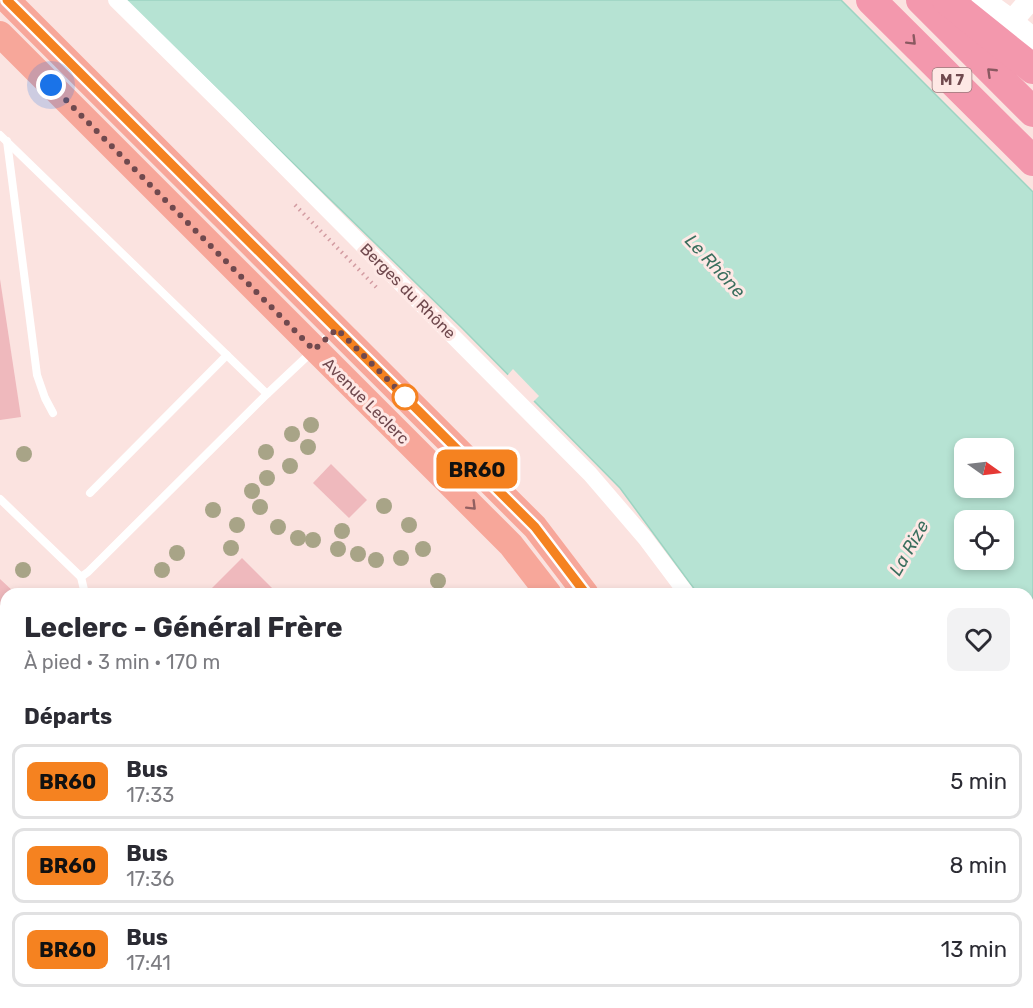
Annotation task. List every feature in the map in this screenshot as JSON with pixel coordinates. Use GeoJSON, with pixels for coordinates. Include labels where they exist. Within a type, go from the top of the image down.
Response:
{"type":"FeatureCollection","features":[{"type":"Feature","properties":{"kind":"highway","name":"M 7"},"geometry":{"type":"LineString","coordinates":[[871,0],[1033,161]]}},
{"type":"Feature","properties":{"kind":"highway","name":"M 7"},"geometry":{"type":"LineString","coordinates":[[921,0],[1033,112]]}},
{"type":"Feature","properties":{"kind":"highway"},"geometry":{"type":"LineString","coordinates":[[947,0],[1033,69]]}},
{"type":"Feature","properties":{"kind":"main road","name":"Avenue Leclerc"},"geometry":{"type":"LineString","coordinates":[[7,0],[535,527],[581,588]]}},
{"type":"Feature","properties":{"kind":"main road","name":"Avenue Leclerc"},"geometry":{"type":"LineString","coordinates":[[0,34],[511,545],[544,588]]}},
{"type":"Feature","properties":{"kind":"street","name":"Berges du Rhône"},"geometry":{"type":"LineString","coordinates":[[116,0],[237,118],[590,474],[645,538],[682,588]]}},
{"type":"Feature","properties":{"kind":"street"},"geometry":{"type":"LineString","coordinates":[[983,0],[1033,39]]}},
{"type":"Feature","properties":{"kind":"street"},"geometry":{"type":"LineString","coordinates":[[1012,21],[1030,0]]}},
{"type":"Feature","properties":{"kind":"lane"},"geometry":{"type":"LineString","coordinates":[[3,138],[267,394]]}},
{"type":"Feature","properties":{"kind":"lane"},"geometry":{"type":"LineString","coordinates":[[3,138],[37,375],[53,413]]}},
{"type":"Feature","properties":{"kind":"lane"},"geometry":{"type":"LineString","coordinates":[[81,577],[267,394],[337,329]]}},
{"type":"Feature","properties":{"kind":"lane"},"geometry":{"type":"LineString","coordinates":[[90,493],[227,355]]}},
{"type":"Feature","properties":{"kind":"lane"},"geometry":{"type":"LineString","coordinates":[[0,499],[81,577],[84,588]]}},
{"type":"Feature","properties":{"kind":"water"},"geometry":{"type":"Polygon","coordinates":[[[126,0],[841,0],[1033,192],[1033,588],[694,588],[620,488],[462,328],[126,0]]]}},
{"type":"Feature","properties":{"kind":"pier"},"geometry":{"type":"Polygon","coordinates":[[[513,369],[539,396],[532,403],[506,377],[513,369]]]}},
{"type":"Feature","properties":{"kind":"building"},"geometry":{"type":"Polygon","coordinates":[[[0,279],[21,417],[0,420],[0,279]]]}},
{"type":"Feature","properties":{"kind":"building"},"geometry":{"type":"Polygon","coordinates":[[[331,464],[367,500],[349,518],[313,483],[331,464]]]}},
{"type":"Feature","properties":{"kind":"building"},"geometry":{"type":"Polygon","coordinates":[[[242,558],[272,588],[212,588],[242,558]]]}},
{"type":"Feature","properties":{"kind":"building"},"geometry":{"type":"Polygon","coordinates":[[[0,579],[10,588],[0,588],[0,579]]]}},
{"type":"Feature","properties":{"kind":"bus line","name":"BR60"},"geometry":{"type":"LineString","coordinates":[[7,0],[535,527],[582,588]]}},
{"type":"Feature","properties":{"kind":"route"},"geometry":{"type":"LineString","coordinates":[[51,85],[314,350],[337,329],[410,402],[405,397]]}},
{"type":"Feature","properties":{"kind":"water label","name":"Le Rhône"},"geometry":{"type":"Point","coordinates":[715,266]}},
{"type":"Feature","properties":{"kind":"water label","name":"La Rize"},"geometry":{"type":"Point","coordinates":[909,548]}}]}
